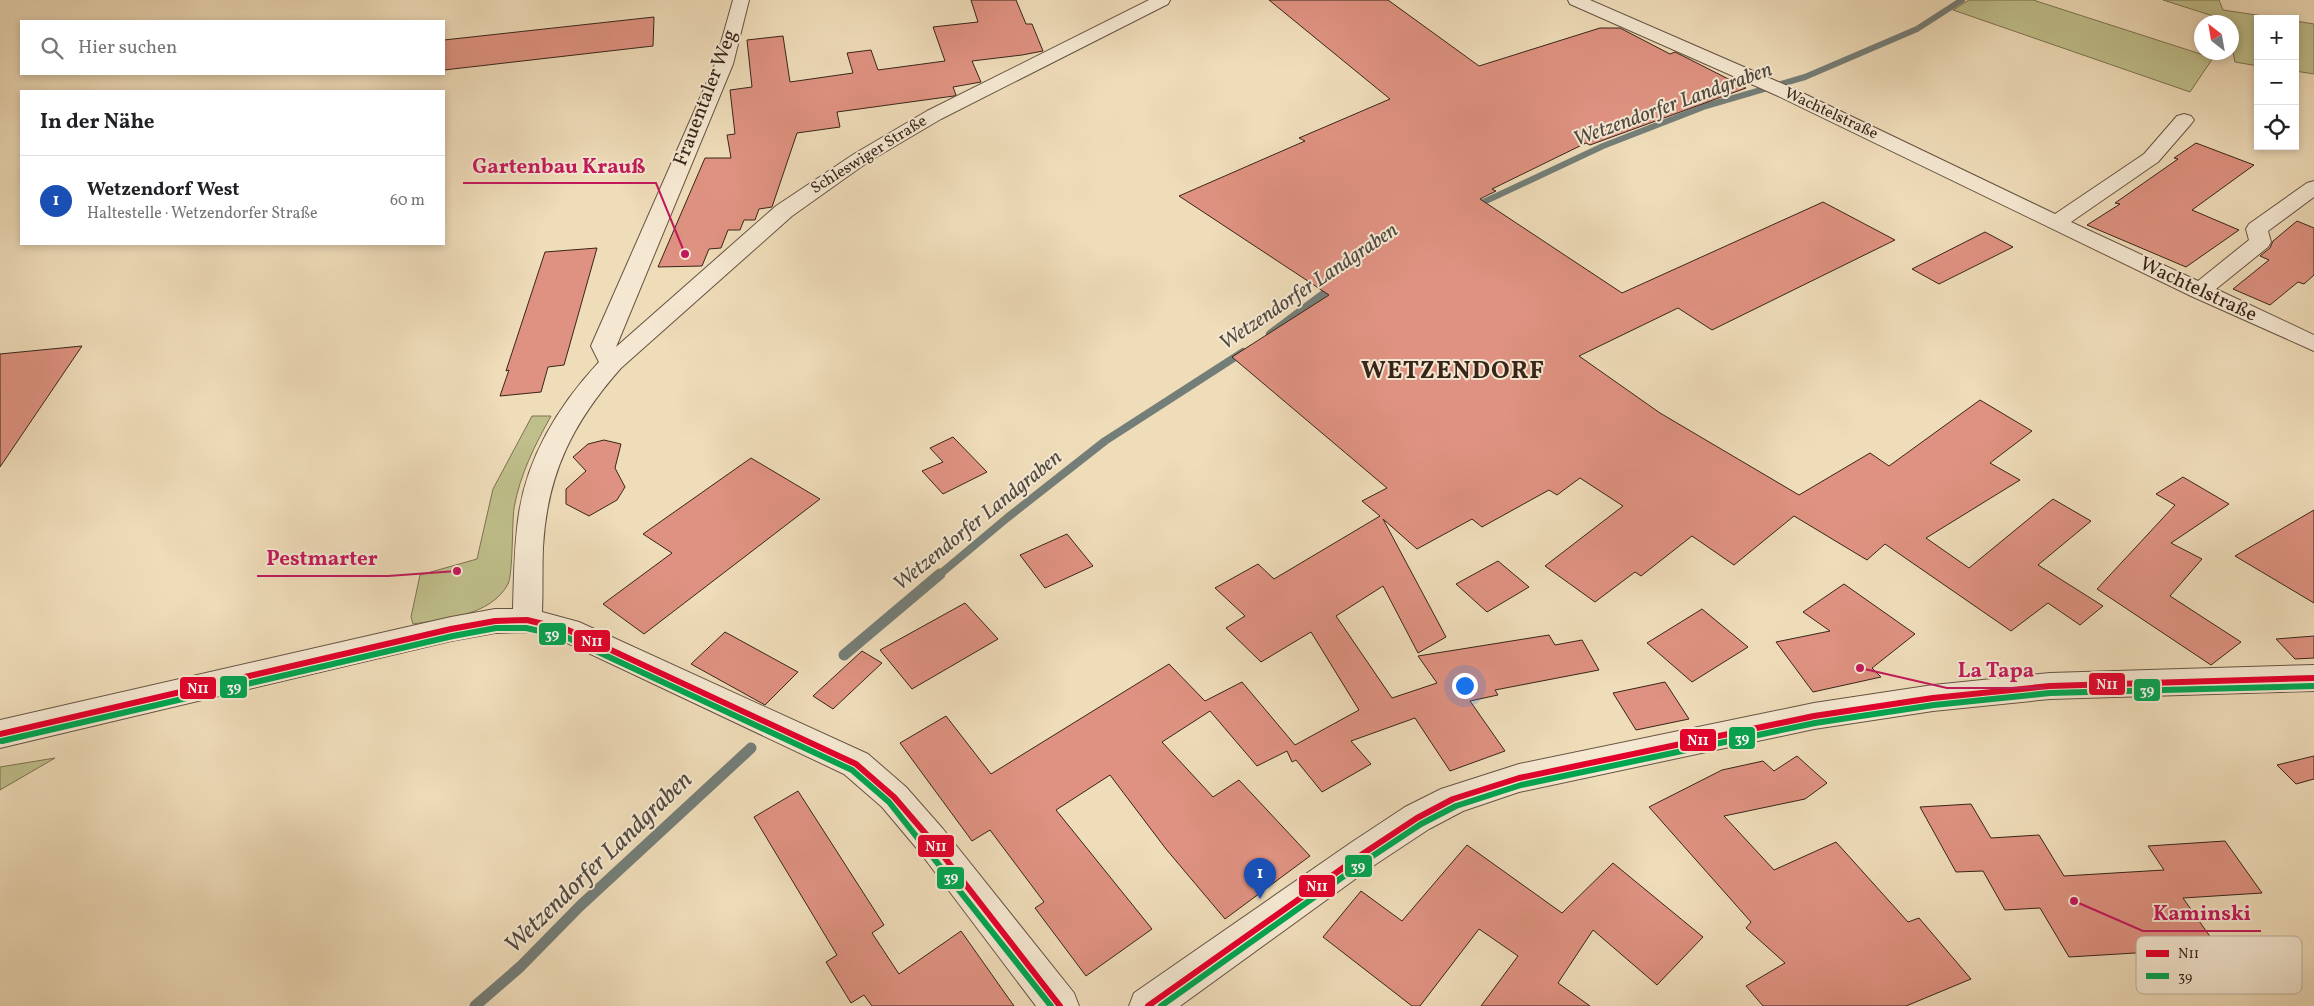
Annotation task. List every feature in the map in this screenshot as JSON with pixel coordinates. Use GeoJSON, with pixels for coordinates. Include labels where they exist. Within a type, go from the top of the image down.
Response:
{"type":"FeatureCollection","features":[{"type":"Feature","properties":{"kind":"street","name":"Frauentaler Weg"},"geometry":{"type":"LineString","coordinates":[[612,363],[603,346],[724,64],[742,0]]}},
{"type":"Feature","properties":{"kind":"street","name":"Schleswiger Straße"},"geometry":{"type":"LineString","coordinates":[[612,363],[784,211],[860,158],[934,115],[1162,0]]}},
{"type":"Feature","properties":{"kind":"street","name":"Wachtelstraße"},"geometry":{"type":"LineString","coordinates":[[1576,0],[1783,91],[2056,223],[2314,344]]}},
{"type":"Feature","properties":{"kind":"street"},"geometry":{"type":"LineString","coordinates":[[2056,223],[2151,158],[2184,120]]}},
{"type":"Feature","properties":{"kind":"street"},"geometry":{"type":"LineString","coordinates":[[2200,291],[2260,242],[2257,229],[2314,187]]}},
{"type":"Feature","properties":{"kind":"street"},"geometry":{"type":"LineString","coordinates":[[527,620],[530,587],[530,536],[535,491],[550,450],[567,420],[589,386],[612,363]]}},
{"type":"Feature","properties":{"kind":"street"},"geometry":{"type":"LineString","coordinates":[[0,734],[409,638],[495,621],[527,620],[561,628],[585,637],[856,764],[894,797],[931,840],[1060,1006]]}},
{"type":"Feature","properties":{"kind":"street"},"geometry":{"type":"LineString","coordinates":[[1148,1006],[1364,853],[1417,818],[1453,799],[1519,778],[1616,756],[1814,716],[1933,698],[2050,686],[2314,678]]}},
{"type":"Feature","properties":{"kind":"green space"},"geometry":{"type":"Polygon","coordinates":[[[1969,0],[2033,0],[2194,52],[2194,60],[2212,60],[2190,92],[1953,10],[1969,0]]]}},
{"type":"Feature","properties":{"kind":"green space"},"geometry":{"type":"Polygon","coordinates":[[[2163,0],[2219,0],[2223,10],[2256,15],[2254,15],[2254,65],[2235,62],[2235,60],[2239,60],[2239,15],[2210,15],[2163,0]]]}},
{"type":"Feature","properties":{"kind":"green space"},"geometry":{"type":"Polygon","coordinates":[[[2299,22],[2314,24],[2314,74],[2299,72],[2299,22]]]}},
{"type":"Feature","properties":{"kind":"green space"},"geometry":{"type":"Polygon","coordinates":[[[532,416],[551,416],[539,438],[520,483],[514,508],[511,570],[508,584],[500,595],[479,609],[452,618],[413,624],[411,617],[420,575],[477,559],[493,489],[532,416]]]}},
{"type":"Feature","properties":{"kind":"green space"},"geometry":{"type":"Polygon","coordinates":[[[55,758],[0,790],[0,767],[55,758]]]}},
{"type":"Feature","properties":{"kind":"building"},"geometry":{"type":"Polygon","coordinates":[[[971,0],[1016,0],[1026,24],[1032,24],[1043,51],[972,61],[981,82],[953,87],[956,95],[954,96],[837,112],[840,127],[797,133],[772,207],[759,209],[755,220],[744,220],[740,230],[728,230],[721,248],[709,249],[702,266],[658,267],[705,158],[731,158],[727,135],[735,134],[730,90],[752,87],[747,40],[783,36],[790,82],[853,73],[847,53],[871,50],[878,70],[945,61],[933,27],[978,22],[971,0]]]}},
{"type":"Feature","properties":{"kind":"building"},"geometry":{"type":"Polygon","coordinates":[[[1269,0],[1388,0],[1479,66],[1600,28],[1620,28],[1670,54],[1675,52],[1746,88],[1590,145],[1586,143],[1492,189],[1496,191],[1480,199],[1622,293],[1823,202],[1895,240],[1712,330],[1678,308],[1579,356],[1660,413],[1799,495],[1870,453],[1889,466],[1980,400],[2032,431],[1990,463],[2020,480],[1926,538],[1969,568],[2053,499],[2091,521],[2038,565],[2103,606],[2080,625],[2048,603],[2011,631],[1885,544],[1867,560],[1794,516],[1734,565],[1692,536],[1641,576],[1635,572],[1595,602],[1545,566],[1623,506],[1580,478],[1557,495],[1549,490],[1482,527],[1472,519],[1417,549],[1383,519],[1446,637],[1418,653],[1383,586],[1336,616],[1392,698],[1437,683],[1418,656],[1549,635],[1555,645],[1582,640],[1599,670],[1495,690],[1498,695],[1470,701],[1505,751],[1450,771],[1415,718],[1351,741],[1371,764],[1322,792],[1296,760],[1292,762],[1287,751],[1257,766],[1210,711],[1162,742],[1213,797],[1239,780],[1310,856],[1225,919],[1166,849],[1110,775],[1056,810],[1152,929],[1086,976],[1035,908],[1044,902],[990,830],[972,841],[900,743],[946,716],[991,774],[1169,664],[1205,701],[1242,682],[1295,745],[1359,710],[1311,632],[1261,662],[1226,628],[1245,616],[1215,588],[1258,564],[1274,579],[1380,516],[1362,501],[1387,488],[1232,357],[1329,295],[1179,196],[1305,141],[1299,138],[1390,99],[1269,0]]]}},
{"type":"Feature","properties":{"kind":"building"},"geometry":{"type":"Polygon","coordinates":[[[654,17],[653,46],[445,70],[445,40],[654,17]]]}},
{"type":"Feature","properties":{"kind":"building"},"geometry":{"type":"Polygon","coordinates":[[[2196,143],[2254,165],[2192,210],[2239,230],[2186,267],[2087,225],[2120,204],[2115,203],[2178,159],[2174,158],[2196,143]]]}},
{"type":"Feature","properties":{"kind":"building"},"geometry":{"type":"Polygon","coordinates":[[[2297,221],[2314,228],[2314,275],[2304,284],[2298,282],[2270,305],[2233,289],[2269,260],[2260,256],[2270,248],[2273,241],[2297,221]]]}},
{"type":"Feature","properties":{"kind":"building"},"geometry":{"type":"Polygon","coordinates":[[[1985,232],[2013,247],[1939,284],[1912,269],[1985,232]]]}},
{"type":"Feature","properties":{"kind":"building"},"geometry":{"type":"Polygon","coordinates":[[[597,248],[564,365],[548,367],[541,392],[500,396],[509,370],[506,371],[545,252],[597,248]]]}},
{"type":"Feature","properties":{"kind":"building"},"geometry":{"type":"Polygon","coordinates":[[[82,346],[0,467],[0,354],[82,346]]]}},
{"type":"Feature","properties":{"kind":"building"},"geometry":{"type":"Polygon","coordinates":[[[953,437],[987,472],[943,494],[922,471],[943,462],[930,448],[953,437]]]}},
{"type":"Feature","properties":{"kind":"building"},"geometry":{"type":"Polygon","coordinates":[[[604,440],[621,444],[615,468],[625,487],[617,500],[589,516],[566,504],[566,489],[586,471],[573,457],[588,444],[604,440]]]}},
{"type":"Feature","properties":{"kind":"building"},"geometry":{"type":"Polygon","coordinates":[[[751,458],[820,499],[644,634],[603,604],[672,553],[643,534],[751,458]]]}},
{"type":"Feature","properties":{"kind":"building"},"geometry":{"type":"Polygon","coordinates":[[[2183,477],[2229,504],[2171,543],[2202,559],[2170,596],[2241,642],[2211,665],[2097,589],[2175,505],[2156,494],[2183,477]]]}},
{"type":"Feature","properties":{"kind":"building"},"geometry":{"type":"Polygon","coordinates":[[[2314,510],[2314,603],[2235,556],[2314,510]]]}},
{"type":"Feature","properties":{"kind":"building"},"geometry":{"type":"Polygon","coordinates":[[[1067,534],[1093,566],[1045,588],[1020,555],[1067,534]]]}},
{"type":"Feature","properties":{"kind":"building"},"geometry":{"type":"Polygon","coordinates":[[[1498,561],[1529,587],[1487,612],[1456,584],[1498,561]]]}},
{"type":"Feature","properties":{"kind":"building"},"geometry":{"type":"Polygon","coordinates":[[[1844,584],[1915,634],[1872,668],[1881,677],[1813,692],[1776,642],[1830,631],[1803,612],[1844,584]]]}},
{"type":"Feature","properties":{"kind":"building"},"geometry":{"type":"Polygon","coordinates":[[[965,603],[998,639],[912,689],[880,650],[965,603]]]}},
{"type":"Feature","properties":{"kind":"building"},"geometry":{"type":"Polygon","coordinates":[[[1702,609],[1748,647],[1692,682],[1647,643],[1702,609]]]}},
{"type":"Feature","properties":{"kind":"building"},"geometry":{"type":"Polygon","coordinates":[[[725,632],[798,672],[765,705],[691,664],[725,632]]]}},
{"type":"Feature","properties":{"kind":"building"},"geometry":{"type":"Polygon","coordinates":[[[2314,636],[2314,658],[2295,659],[2276,639],[2314,636]]]}},
{"type":"Feature","properties":{"kind":"building"},"geometry":{"type":"Polygon","coordinates":[[[862,651],[882,663],[833,709],[813,696],[862,651]]]}},
{"type":"Feature","properties":{"kind":"building"},"geometry":{"type":"Polygon","coordinates":[[[1665,682],[1689,719],[1636,730],[1613,693],[1665,682]]]}},
{"type":"Feature","properties":{"kind":"building"},"geometry":{"type":"Polygon","coordinates":[[[1797,756],[1827,783],[1805,799],[1724,816],[1774,870],[1836,842],[1908,922],[1919,918],[1971,979],[1906,1006],[1763,1006],[1746,986],[1785,963],[1746,928],[1751,922],[1649,807],[1722,770],[1763,761],[1774,771],[1797,756]]]}},
{"type":"Feature","properties":{"kind":"building"},"geometry":{"type":"Polygon","coordinates":[[[2314,756],[2314,779],[2296,784],[2277,765],[2314,756]]]}},
{"type":"Feature","properties":{"kind":"building"},"geometry":{"type":"Polygon","coordinates":[[[798,791],[884,925],[872,933],[899,974],[961,931],[1014,1006],[872,1006],[864,995],[851,1003],[826,962],[837,955],[754,817],[798,791]]]}},
{"type":"Feature","properties":{"kind":"building"},"geometry":{"type":"Polygon","coordinates":[[[1971,804],[1991,838],[2039,835],[2064,876],[2164,870],[2148,846],[2225,841],[2262,893],[2183,898],[2210,936],[2136,936],[2136,953],[2069,957],[2040,908],[2005,910],[1983,871],[1956,872],[1920,807],[1971,804]]]}},
{"type":"Feature","properties":{"kind":"building"},"geometry":{"type":"Polygon","coordinates":[[[1467,845],[1562,913],[1613,863],[1703,937],[1657,985],[1593,930],[1558,983],[1590,1006],[1481,1006],[1518,956],[1479,929],[1420,1006],[1412,1006],[1323,937],[1361,891],[1402,921],[1467,845]]]}},
{"type":"Feature","properties":{"kind":"waterway","name":"Wetzendorfer Landgraben"},"geometry":{"type":"LineString","coordinates":[[1473,207],[1603,146],[1706,106],[1805,77],[1917,29],[1962,0]]}},
{"type":"Feature","properties":{"kind":"waterway","name":"Wetzendorfer Landgraben"},"geometry":{"type":"LineString","coordinates":[[1270,334],[1334,286]]}},
{"type":"Feature","properties":{"kind":"waterway","name":"Wetzendorfer Landgraben"},"geometry":{"type":"LineString","coordinates":[[939,575],[1007,518],[1105,441],[1243,352]]}},
{"type":"Feature","properties":{"kind":"waterway","name":"Wetzendorfer Landgraben"},"geometry":{"type":"LineString","coordinates":[[844,655],[940,574]]}},
{"type":"Feature","properties":{"kind":"waterway","name":"Wetzendorfer Landgraben"},"geometry":{"type":"LineString","coordinates":[[475,1006],[520,967],[580,906],[751,748]]}},
{"type":"Feature","properties":{"kind":"transit line","name":"N11"},"geometry":{"type":"LineString","coordinates":[[0,734],[451,629],[495,621],[527,620],[568,630],[856,764],[894,797],[931,840],[1060,1006]]}},
{"type":"Feature","properties":{"kind":"transit line","name":"39"},"geometry":{"type":"LineString","coordinates":[[2,741],[453,636],[496,628],[526,628],[566,637],[852,770],[889,802],[1051,1006]]}},
{"type":"Feature","properties":{"kind":"transit line","name":"N11"},"geometry":{"type":"LineString","coordinates":[[1148,1006],[1364,853],[1417,818],[1453,799],[1519,778],[1814,716],[1933,698],[2050,686],[2314,678]]}},
{"type":"Feature","properties":{"kind":"transit line","name":"39"},"geometry":{"type":"LineString","coordinates":[[1161,1006],[1368,859],[1421,824],[1456,806],[1521,785],[1815,723],[1934,705],[2050,693],[2314,686]]}},
{"type":"Feature","properties":{"kind":"place","name":"Gartenbau Krauß"},"geometry":{"type":"Point","coordinates":[685,254]}},
{"type":"Feature","properties":{"kind":"place","name":"Pestmarter"},"geometry":{"type":"Point","coordinates":[457,571]}},
{"type":"Feature","properties":{"kind":"place","name":"La Tapa"},"geometry":{"type":"Point","coordinates":[1860,668]}},
{"type":"Feature","properties":{"kind":"place","name":"Wetzendorf West"},"geometry":{"type":"Point","coordinates":[1260,899]}},
{"type":"Feature","properties":{"kind":"place","name":"Kaminski"},"geometry":{"type":"Point","coordinates":[2074,901]}},
{"type":"Feature","properties":{"kind":"district","name":"WETZENDORF"},"geometry":{"type":"Point","coordinates":[1453,371]}}]}
